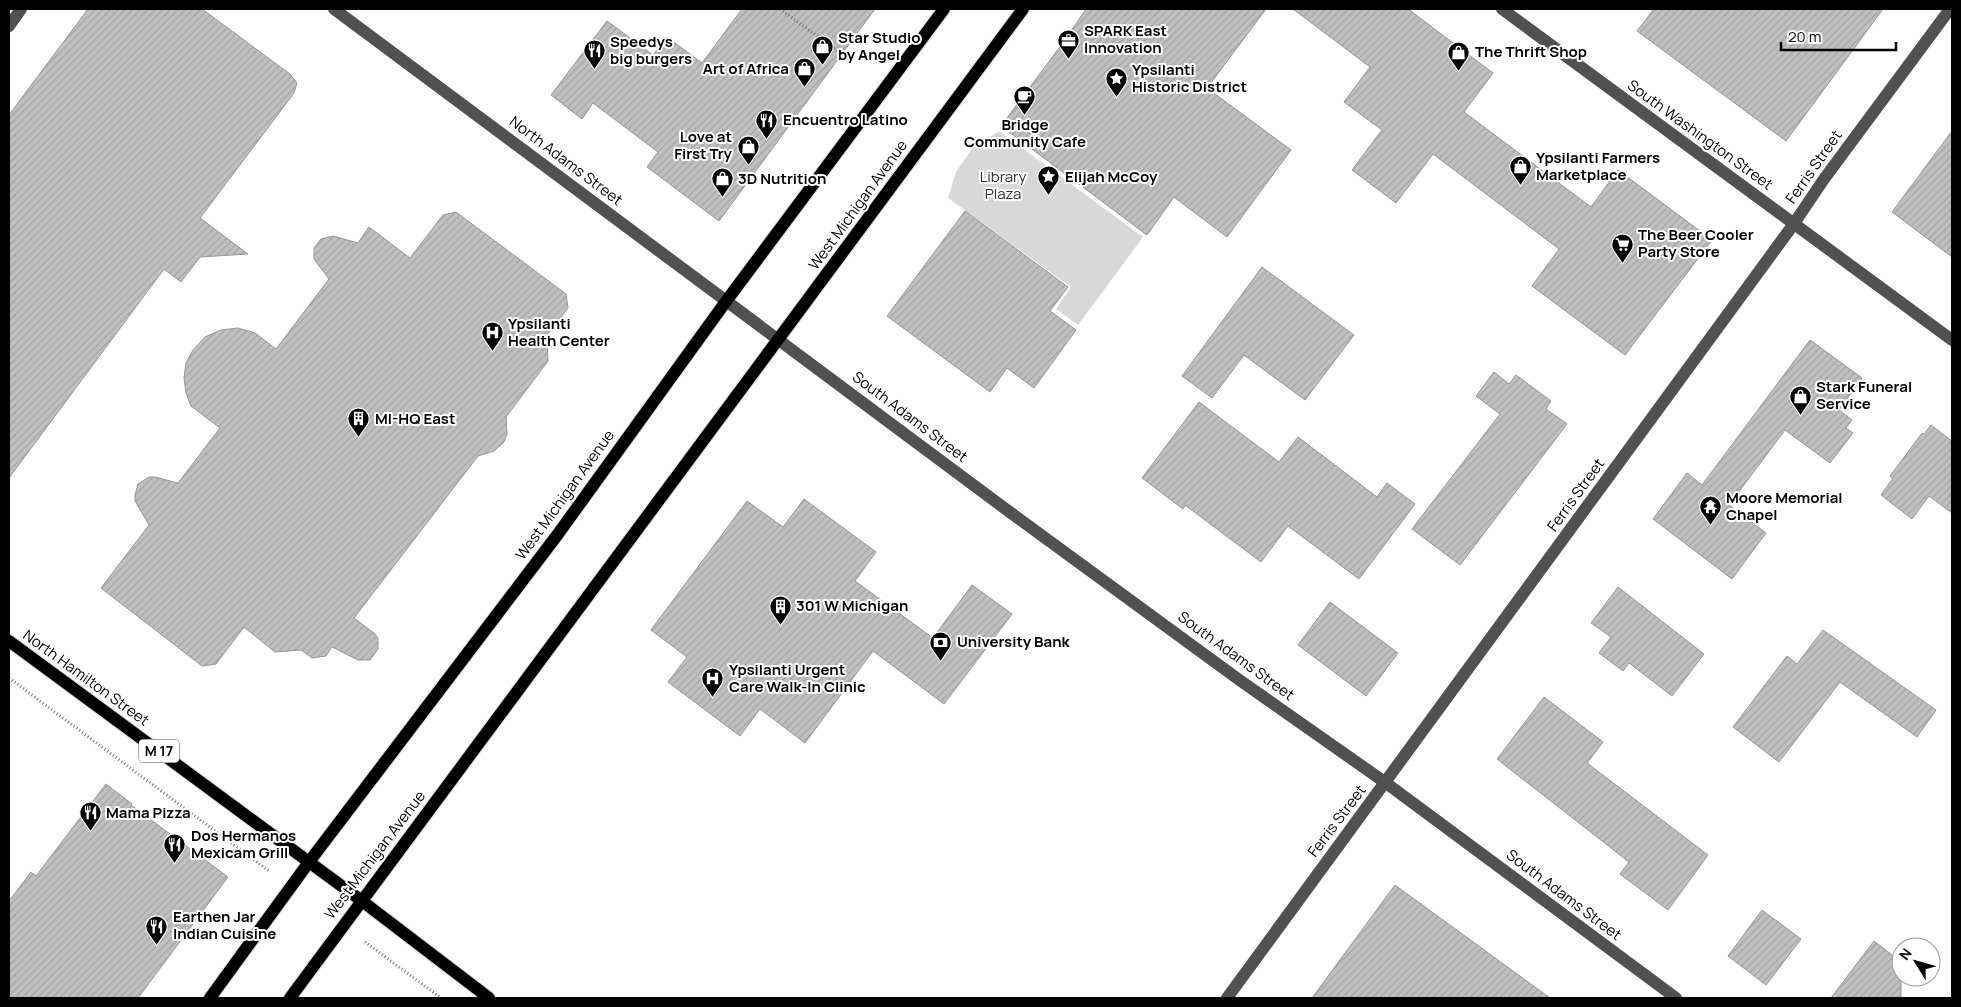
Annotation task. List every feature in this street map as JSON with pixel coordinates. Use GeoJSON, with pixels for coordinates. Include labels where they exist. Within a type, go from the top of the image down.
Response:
{"type":"FeatureCollection","features":[{"type":"Feature","properties":{"kind":"main road","name":"West Michigan Avenue"},"geometry":{"type":"LineString","coordinates":[[210,998],[309,862],[558,534],[727,300],[944,9]]}},
{"type":"Feature","properties":{"kind":"main road","name":"West Michigan Avenue"},"geometry":{"type":"LineString","coordinates":[[290,998],[1023,9]]}},
{"type":"Feature","properties":{"kind":"main road","name":"North Hamilton Street"},"geometry":{"type":"LineString","coordinates":[[9,641],[362,901],[488,998]]}},
{"type":"Feature","properties":{"kind":"street"},"geometry":{"type":"LineString","coordinates":[[9,26],[21,9]]}},
{"type":"Feature","properties":{"kind":"street","name":"North Adams Street"},"geometry":{"type":"LineString","coordinates":[[334,9],[778,339]]}},
{"type":"Feature","properties":{"kind":"street","name":"South Washington Street"},"geometry":{"type":"LineString","coordinates":[[1502,9],[1952,340]]}},
{"type":"Feature","properties":{"kind":"street","name":"Ferris Street"},"geometry":{"type":"LineString","coordinates":[[1227,998],[1794,225],[1824,179],[1950,9]]}},
{"type":"Feature","properties":{"kind":"street","name":"South Adams Street"},"geometry":{"type":"LineString","coordinates":[[778,339],[1007,510],[1238,679],[1386,783],[1676,998]]}},
{"type":"Feature","properties":{"kind":"path"},"geometry":{"type":"LineString","coordinates":[[780,9],[850,60]]}},
{"type":"Feature","properties":{"kind":"path"},"geometry":{"type":"LineString","coordinates":[[9,678],[291,887]]}},
{"type":"Feature","properties":{"kind":"path"},"geometry":{"type":"LineString","coordinates":[[343,926],[441,998]]}},
{"type":"Feature","properties":{"kind":"green space","name":"Library Plaza"},"geometry":{"type":"Polygon","coordinates":[[[999,131],[1143,237],[1078,325],[1056,309],[1071,287],[948,198],[956,172],[972,149],[999,131]]]}},
{"type":"Feature","properties":{"kind":"building"},"geometry":{"type":"Polygon","coordinates":[[[88,9],[202,9],[290,74],[297,83],[294,93],[200,218],[248,254],[200,257],[181,282],[164,269],[9,478],[9,115],[88,9]]]}},
{"type":"Feature","properties":{"kind":"building"},"geometry":{"type":"Polygon","coordinates":[[[742,9],[875,9],[719,221],[647,167],[658,152],[593,103],[582,119],[551,95],[607,21],[653,55],[667,37],[702,63],[742,9]]]}},
{"type":"Feature","properties":{"kind":"building"},"geometry":{"type":"Polygon","coordinates":[[[1086,9],[1266,9],[1207,88],[1291,150],[1227,237],[1174,197],[1147,235],[1001,126],[1086,9]]]}},
{"type":"Feature","properties":{"kind":"building"},"geometry":{"type":"Polygon","coordinates":[[[1293,9],[1408,9],[1493,73],[1464,112],[1591,207],[1618,170],[1712,240],[1625,355],[1532,286],[1559,249],[1433,154],[1396,203],[1352,170],[1382,130],[1344,102],[1370,67],[1293,9]]]}},
{"type":"Feature","properties":{"kind":"building"},"geometry":{"type":"Polygon","coordinates":[[[1654,9],[1883,9],[1786,141],[1637,31],[1654,9]]]}},
{"type":"Feature","properties":{"kind":"building"},"geometry":{"type":"Polygon","coordinates":[[[1952,131],[1952,257],[1892,212],[1952,131]]]}},
{"type":"Feature","properties":{"kind":"building"},"geometry":{"type":"Polygon","coordinates":[[[965,211],[1068,287],[1050,311],[1076,330],[1034,388],[1007,368],[990,392],[887,316],[965,211]]]}},
{"type":"Feature","properties":{"kind":"building","name":"MI-HQ East"},"geometry":{"type":"Polygon","coordinates":[[[456,212],[566,294],[568,308],[547,335],[548,361],[506,417],[507,434],[504,442],[494,451],[478,456],[354,618],[378,638],[378,649],[370,660],[358,660],[332,647],[326,656],[312,658],[301,650],[275,652],[244,627],[216,664],[202,666],[101,588],[149,525],[135,501],[138,484],[149,477],[178,483],[220,428],[191,406],[186,393],[184,378],[186,363],[193,350],[205,337],[221,330],[238,328],[255,333],[276,349],[329,279],[314,259],[314,248],[321,239],[333,236],[358,243],[369,227],[410,258],[443,215],[456,212]]]}},
{"type":"Feature","properties":{"kind":"building"},"geometry":{"type":"Polygon","coordinates":[[[1262,267],[1354,335],[1305,400],[1244,355],[1212,398],[1182,376],[1262,267]]]}},
{"type":"Feature","properties":{"kind":"building"},"geometry":{"type":"Polygon","coordinates":[[[1810,340],[1862,378],[1839,410],[1852,420],[1846,428],[1853,433],[1830,463],[1785,430],[1729,505],[1766,533],[1732,579],[1653,519],[1687,473],[1702,485],[1810,340]]]}},
{"type":"Feature","properties":{"kind":"building"},"geometry":{"type":"Polygon","coordinates":[[[1494,372],[1509,384],[1516,375],[1551,401],[1546,409],[1567,424],[1460,565],[1412,529],[1500,414],[1476,396],[1494,372]]]}},
{"type":"Feature","properties":{"kind":"building"},"geometry":{"type":"Polygon","coordinates":[[[1199,402],[1279,462],[1298,437],[1377,497],[1387,483],[1415,504],[1359,579],[1288,526],[1261,562],[1185,505],[1183,509],[1142,478],[1199,402]]]}},
{"type":"Feature","properties":{"kind":"building"},"geometry":{"type":"Polygon","coordinates":[[[1931,425],[1952,441],[1952,513],[1929,496],[1912,519],[1881,495],[1893,478],[1890,476],[1922,433],[1924,434],[1931,425]]]}},
{"type":"Feature","properties":{"kind":"building","name":"301 W Michigan"},"geometry":{"type":"Polygon","coordinates":[[[804,499],[876,552],[855,581],[933,638],[972,585],[1012,614],[944,704],[873,651],[805,743],[760,709],[740,736],[668,682],[687,657],[651,630],[747,501],[783,527],[804,499]]]}},
{"type":"Feature","properties":{"kind":"building"},"geometry":{"type":"Polygon","coordinates":[[[1618,587],[1704,654],[1672,696],[1629,663],[1623,671],[1599,653],[1611,637],[1591,623],[1618,587]]]}},
{"type":"Feature","properties":{"kind":"building"},"geometry":{"type":"Polygon","coordinates":[[[1330,602],[1398,653],[1366,696],[1298,645],[1330,602]]]}},
{"type":"Feature","properties":{"kind":"building"},"geometry":{"type":"Polygon","coordinates":[[[1823,630],[1936,710],[1917,737],[1840,682],[1779,762],[1733,727],[1787,656],[1797,664],[1823,630]]]}},
{"type":"Feature","properties":{"kind":"building"},"geometry":{"type":"Polygon","coordinates":[[[1544,697],[1603,742],[1587,763],[1708,855],[1668,910],[1620,874],[1629,862],[1497,759],[1544,697]]]}},
{"type":"Feature","properties":{"kind":"building"},"geometry":{"type":"Polygon","coordinates":[[[106,784],[131,805],[228,877],[138,998],[9,998],[9,901],[31,872],[36,876],[106,784]]]}},
{"type":"Feature","properties":{"kind":"building"},"geometry":{"type":"Polygon","coordinates":[[[1395,885],[1550,998],[1312,998],[1395,885]]]}},
{"type":"Feature","properties":{"kind":"building"},"geometry":{"type":"Polygon","coordinates":[[[1762,910],[1801,939],[1766,985],[1728,956],[1762,910]]]}},
{"type":"Feature","properties":{"kind":"building"},"geometry":{"type":"Polygon","coordinates":[[[1874,941],[1891,954],[1891,987],[1901,987],[1901,998],[1831,998],[1874,941]]]}},
{"type":"Feature","properties":{"kind":"place","name":"SPARK East Innovation"},"geometry":{"type":"Point","coordinates":[1068,59]}},
{"type":"Feature","properties":{"kind":"place","name":"Star Studio by Angel"},"geometry":{"type":"Point","coordinates":[822,66]}},
{"type":"Feature","properties":{"kind":"place","name":"Speedys big burgers"},"geometry":{"type":"Point","coordinates":[594,70]}},
{"type":"Feature","properties":{"kind":"place","name":"The Thrift Shop"},"geometry":{"type":"Point","coordinates":[1459,71]}},
{"type":"Feature","properties":{"kind":"place","name":"Art of Africa"},"geometry":{"type":"Point","coordinates":[805,88]}},
{"type":"Feature","properties":{"kind":"place","name":"Ypsilanti Historic District"},"geometry":{"type":"Point","coordinates":[1116,98]}},
{"type":"Feature","properties":{"kind":"place","name":"Bridge Community Cafe"},"geometry":{"type":"Point","coordinates":[1025,116]}},
{"type":"Feature","properties":{"kind":"place","name":"Encuentro Latino"},"geometry":{"type":"Point","coordinates":[767,139]}},
{"type":"Feature","properties":{"kind":"place","name":"Love at First Try"},"geometry":{"type":"Point","coordinates":[748,165]}},
{"type":"Feature","properties":{"kind":"place","name":"Ypsilanti Farmers Marketplace"},"geometry":{"type":"Point","coordinates":[1520,186]}},
{"type":"Feature","properties":{"kind":"place","name":"Elijah McCoy"},"geometry":{"type":"Point","coordinates":[1049,196]}},
{"type":"Feature","properties":{"kind":"place","name":"3D Nutrition"},"geometry":{"type":"Point","coordinates":[722,198]}},
{"type":"Feature","properties":{"kind":"place","name":"The Beer Cooler Party Store"},"geometry":{"type":"Point","coordinates":[1622,263]}},
{"type":"Feature","properties":{"kind":"place","name":"Ypsilanti Health Center"},"geometry":{"type":"Point","coordinates":[492,352]}},
{"type":"Feature","properties":{"kind":"place","name":"Stark Funeral Service"},"geometry":{"type":"Point","coordinates":[1800,415]}},
{"type":"Feature","properties":{"kind":"place","name":"MI-HQ East"},"geometry":{"type":"Point","coordinates":[359,438]}},
{"type":"Feature","properties":{"kind":"place","name":"Moore Memorial Chapel"},"geometry":{"type":"Point","coordinates":[1710,526]}},
{"type":"Feature","properties":{"kind":"place","name":"301 W Michigan"},"geometry":{"type":"Point","coordinates":[780,625]}},
{"type":"Feature","properties":{"kind":"place","name":"University Bank"},"geometry":{"type":"Point","coordinates":[941,661]}},
{"type":"Feature","properties":{"kind":"place","name":"Ypsilanti Urgent Care Walk-In Clinic"},"geometry":{"type":"Point","coordinates":[713,698]}},
{"type":"Feature","properties":{"kind":"place","name":"Mama Pizza"},"geometry":{"type":"Point","coordinates":[90,832]}},
{"type":"Feature","properties":{"kind":"place","name":"Dos Hermanos Mexicam Grill"},"geometry":{"type":"Point","coordinates":[175,864]}},
{"type":"Feature","properties":{"kind":"place","name":"Earthen Jar Indian Cuisine"},"geometry":{"type":"Point","coordinates":[157,945]}}]}
